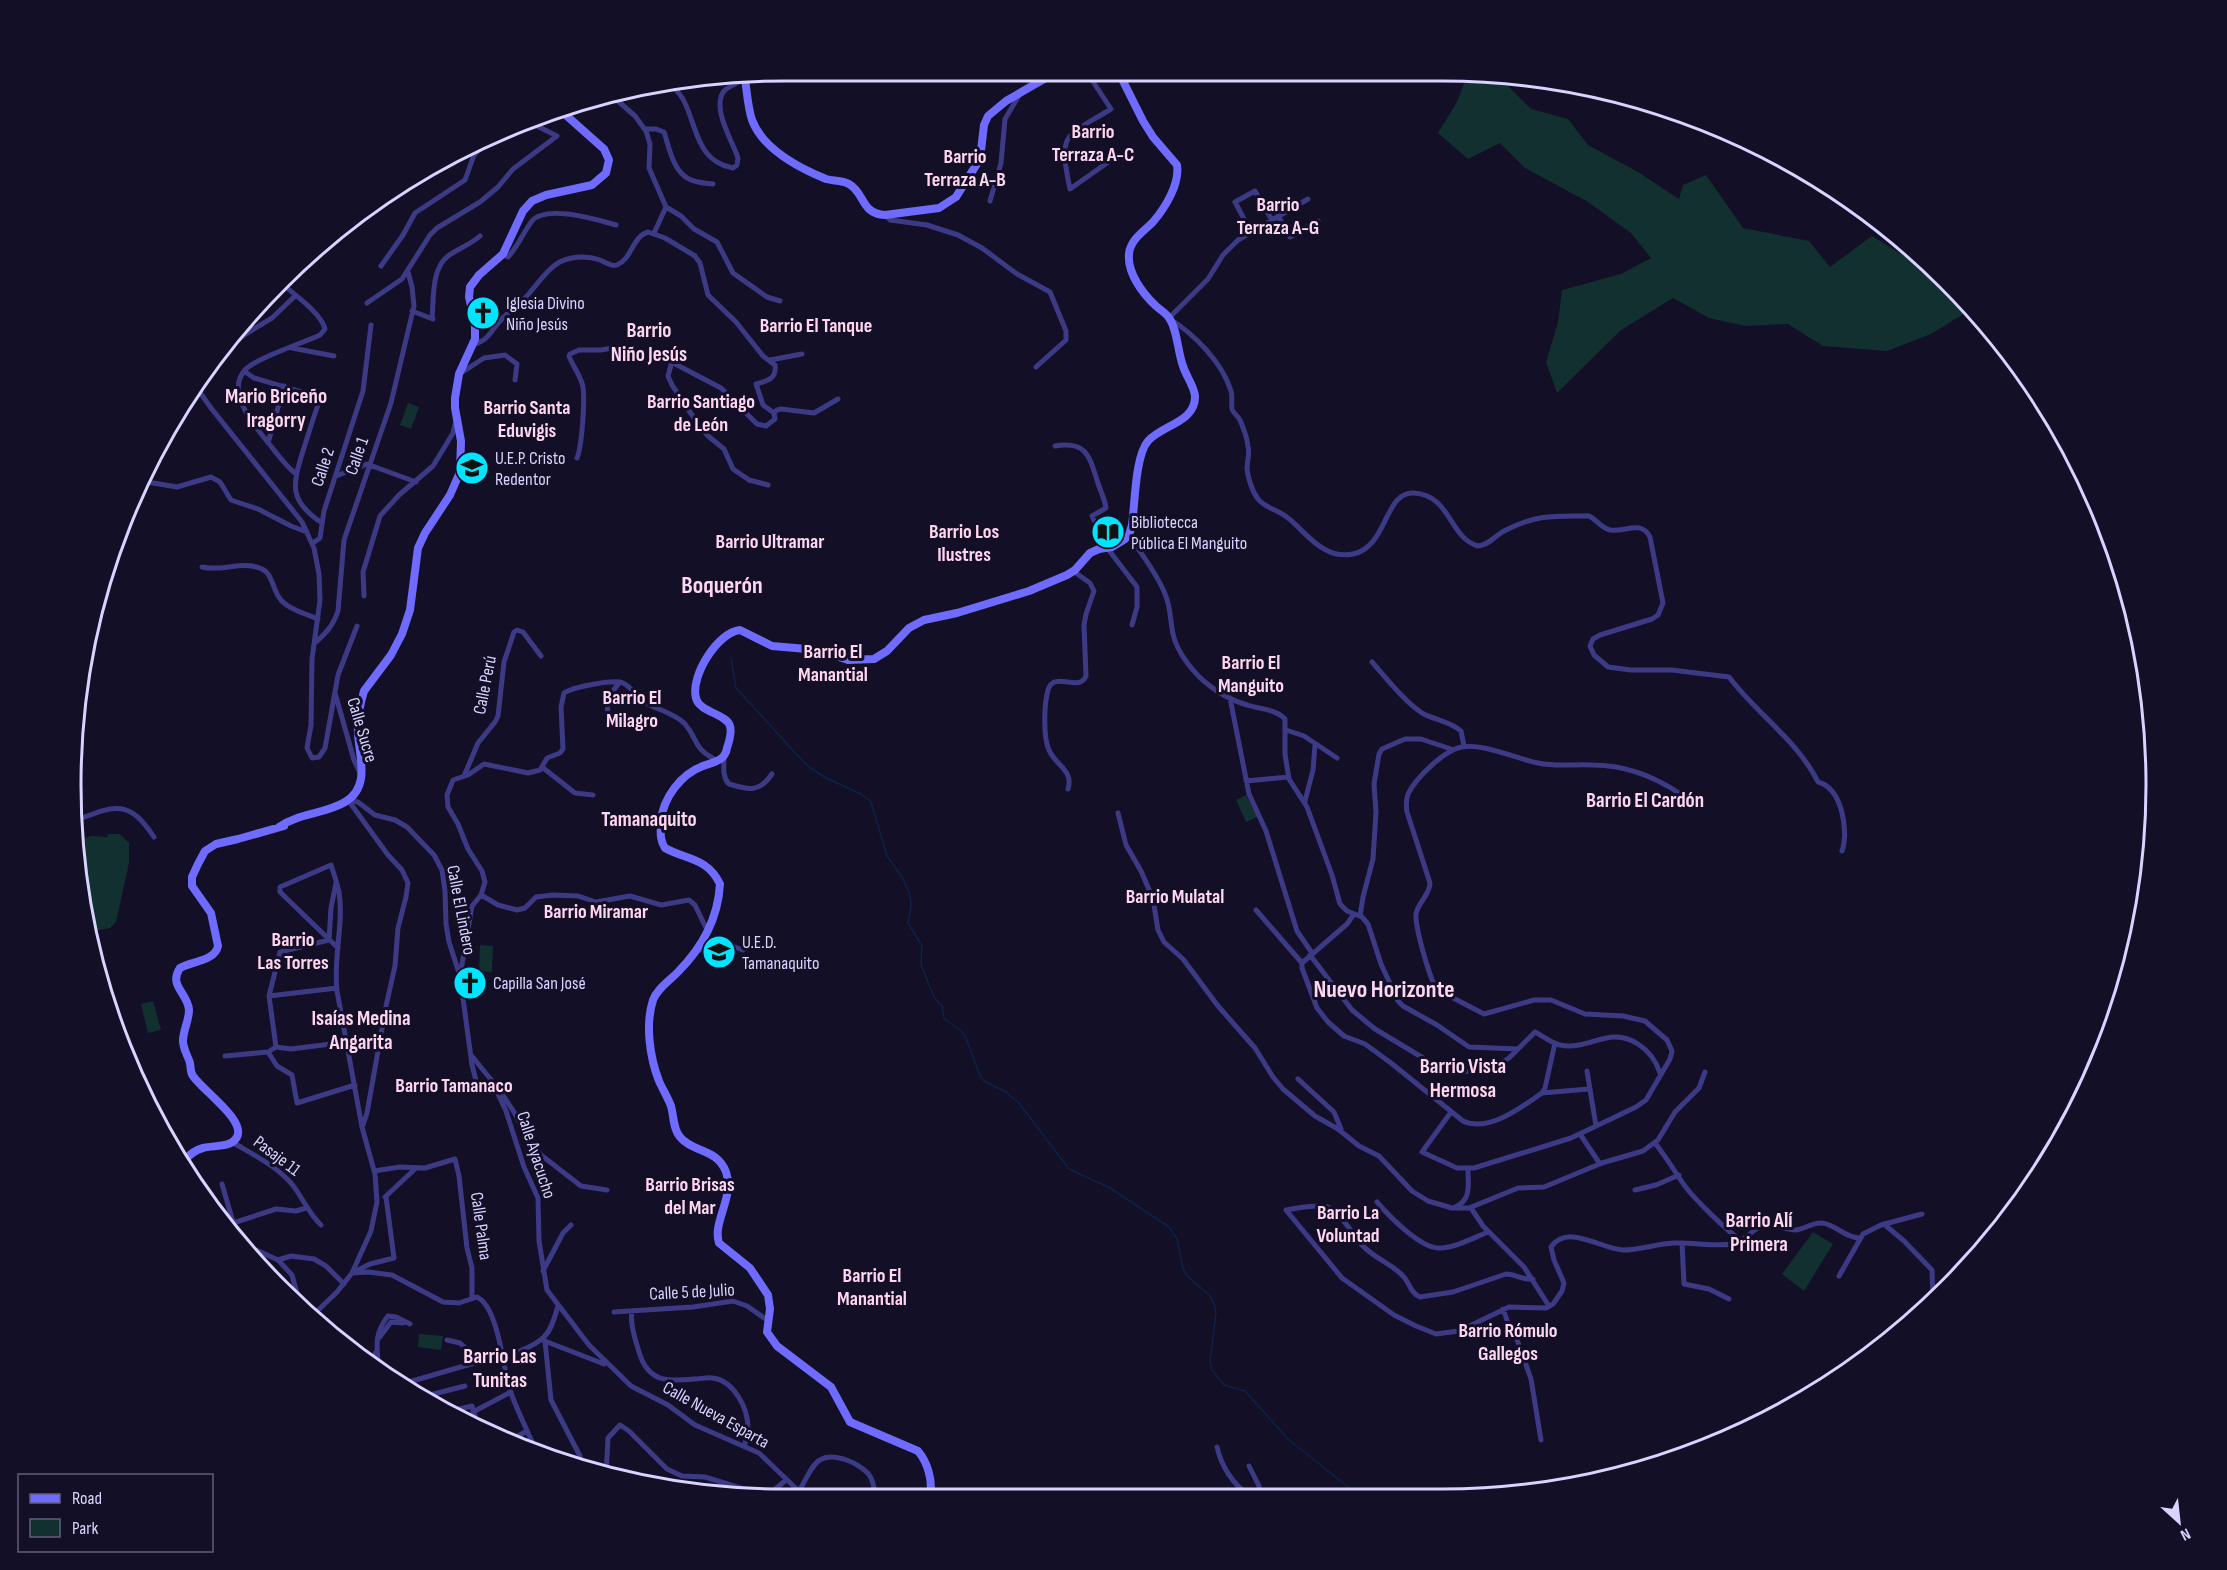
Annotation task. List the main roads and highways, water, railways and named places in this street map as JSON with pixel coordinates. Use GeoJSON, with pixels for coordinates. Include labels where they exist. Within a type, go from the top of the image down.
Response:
{"type":"FeatureCollection","features":[{"type":"Feature","properties":{"kind":"waterway"},"geometry":{"type":"LineString","coordinates":[[731,658],[736,688],[799,757],[826,778],[861,794],[871,802],[887,856],[902,877],[910,894],[911,907],[908,923],[922,946],[921,965],[934,997],[942,1006],[944,1018],[966,1038],[980,1076],[984,1081],[1006,1092],[1019,1103],[1069,1169],[1110,1188],[1169,1227],[1177,1239],[1187,1276],[1209,1295],[1214,1303],[1216,1313],[1210,1362],[1212,1370],[1224,1385],[1245,1391],[1289,1440],[1350,1489]]}},
{"type":"Feature","properties":{"kind":"place","name":"Iglesia Divino Niño Jesús"},"geometry":{"type":"Point","coordinates":[483,313]}},
{"type":"Feature","properties":{"kind":"place","name":"U.E.P. Cristo Redentor"},"geometry":{"type":"Point","coordinates":[472,468]}},
{"type":"Feature","properties":{"kind":"place","name":"Bibliotecca Pública El Manguito"},"geometry":{"type":"Point","coordinates":[1108,532]}},
{"type":"Feature","properties":{"kind":"place","name":"U.E.D. Tamanaquito"},"geometry":{"type":"Point","coordinates":[719,952]}},
{"type":"Feature","properties":{"kind":"place","name":"Capilla San José"},"geometry":{"type":"Point","coordinates":[470,983]}},
{"type":"Feature","properties":{"kind":"district","name":"Barrio Terraza A-C"},"geometry":{"type":"Point","coordinates":[1093,144]}},
{"type":"Feature","properties":{"kind":"district","name":"Barrio Terraza A-B"},"geometry":{"type":"Point","coordinates":[965,168]}},
{"type":"Feature","properties":{"kind":"district","name":"Barrio Terraza A-G"},"geometry":{"type":"Point","coordinates":[1278,216]}},
{"type":"Feature","properties":{"kind":"district","name":"Barrio El Tanque"},"geometry":{"type":"Point","coordinates":[816,326]}},
{"type":"Feature","properties":{"kind":"district","name":"Barrio Niño Jesús"},"geometry":{"type":"Point","coordinates":[649,342]}},
{"type":"Feature","properties":{"kind":"district","name":"Mario Briceño Iragorry"},"geometry":{"type":"Point","coordinates":[276,408]}},
{"type":"Feature","properties":{"kind":"district","name":"Barrio Santiago de León"},"geometry":{"type":"Point","coordinates":[701,414]}},
{"type":"Feature","properties":{"kind":"district","name":"Barrio Santa Eduvigis"},"geometry":{"type":"Point","coordinates":[527,420]}},
{"type":"Feature","properties":{"kind":"district","name":"Barrio Ultramar"},"geometry":{"type":"Point","coordinates":[770,542]}},
{"type":"Feature","properties":{"kind":"district","name":"Barrio Los Ilustres"},"geometry":{"type":"Point","coordinates":[964,544]}},
{"type":"Feature","properties":{"kind":"district","name":"Boquerón"},"geometry":{"type":"Point","coordinates":[722,585]}},
{"type":"Feature","properties":{"kind":"district","name":"Barrio El Manantial"},"geometry":{"type":"Point","coordinates":[833,664]}},
{"type":"Feature","properties":{"kind":"district","name":"Barrio El Manguito"},"geometry":{"type":"Point","coordinates":[1251,674]}},
{"type":"Feature","properties":{"kind":"district","name":"Barrio El Milagro"},"geometry":{"type":"Point","coordinates":[632,710]}},
{"type":"Feature","properties":{"kind":"district","name":"Barrio El Cardón"},"geometry":{"type":"Point","coordinates":[1645,800]}},
{"type":"Feature","properties":{"kind":"district","name":"Tamanaquito"},"geometry":{"type":"Point","coordinates":[649,819]}},
{"type":"Feature","properties":{"kind":"district","name":"Barrio Mulatal"},"geometry":{"type":"Point","coordinates":[1175,897]}},
{"type":"Feature","properties":{"kind":"district","name":"Barrio Miramar"},"geometry":{"type":"Point","coordinates":[596,912]}},
{"type":"Feature","properties":{"kind":"district","name":"Barrio Las Torres"},"geometry":{"type":"Point","coordinates":[293,952]}},
{"type":"Feature","properties":{"kind":"district","name":"Nuevo Horizonte"},"geometry":{"type":"Point","coordinates":[1384,989]}},
{"type":"Feature","properties":{"kind":"district","name":"Isaías Medina Angarita"},"geometry":{"type":"Point","coordinates":[361,1030]}},
{"type":"Feature","properties":{"kind":"district","name":"Barrio Vista Hermosa"},"geometry":{"type":"Point","coordinates":[1463,1078]}},
{"type":"Feature","properties":{"kind":"district","name":"Barrio Tamanaco"},"geometry":{"type":"Point","coordinates":[454,1086]}},
{"type":"Feature","properties":{"kind":"district","name":"Barrio Brisas del Mar"},"geometry":{"type":"Point","coordinates":[690,1196]}},
{"type":"Feature","properties":{"kind":"district","name":"Barrio La Voluntad"},"geometry":{"type":"Point","coordinates":[1348,1224]}},
{"type":"Feature","properties":{"kind":"district","name":"Barrio Alí Primera"},"geometry":{"type":"Point","coordinates":[1759,1232]}},
{"type":"Feature","properties":{"kind":"district","name":"Barrio El Manantial"},"geometry":{"type":"Point","coordinates":[872,1288]}},
{"type":"Feature","properties":{"kind":"district","name":"Barrio Rómulo Gallegos"},"geometry":{"type":"Point","coordinates":[1508,1342]}},
{"type":"Feature","properties":{"kind":"district","name":"Barrio Las Tunitas"},"geometry":{"type":"Point","coordinates":[500,1368]}}]}
